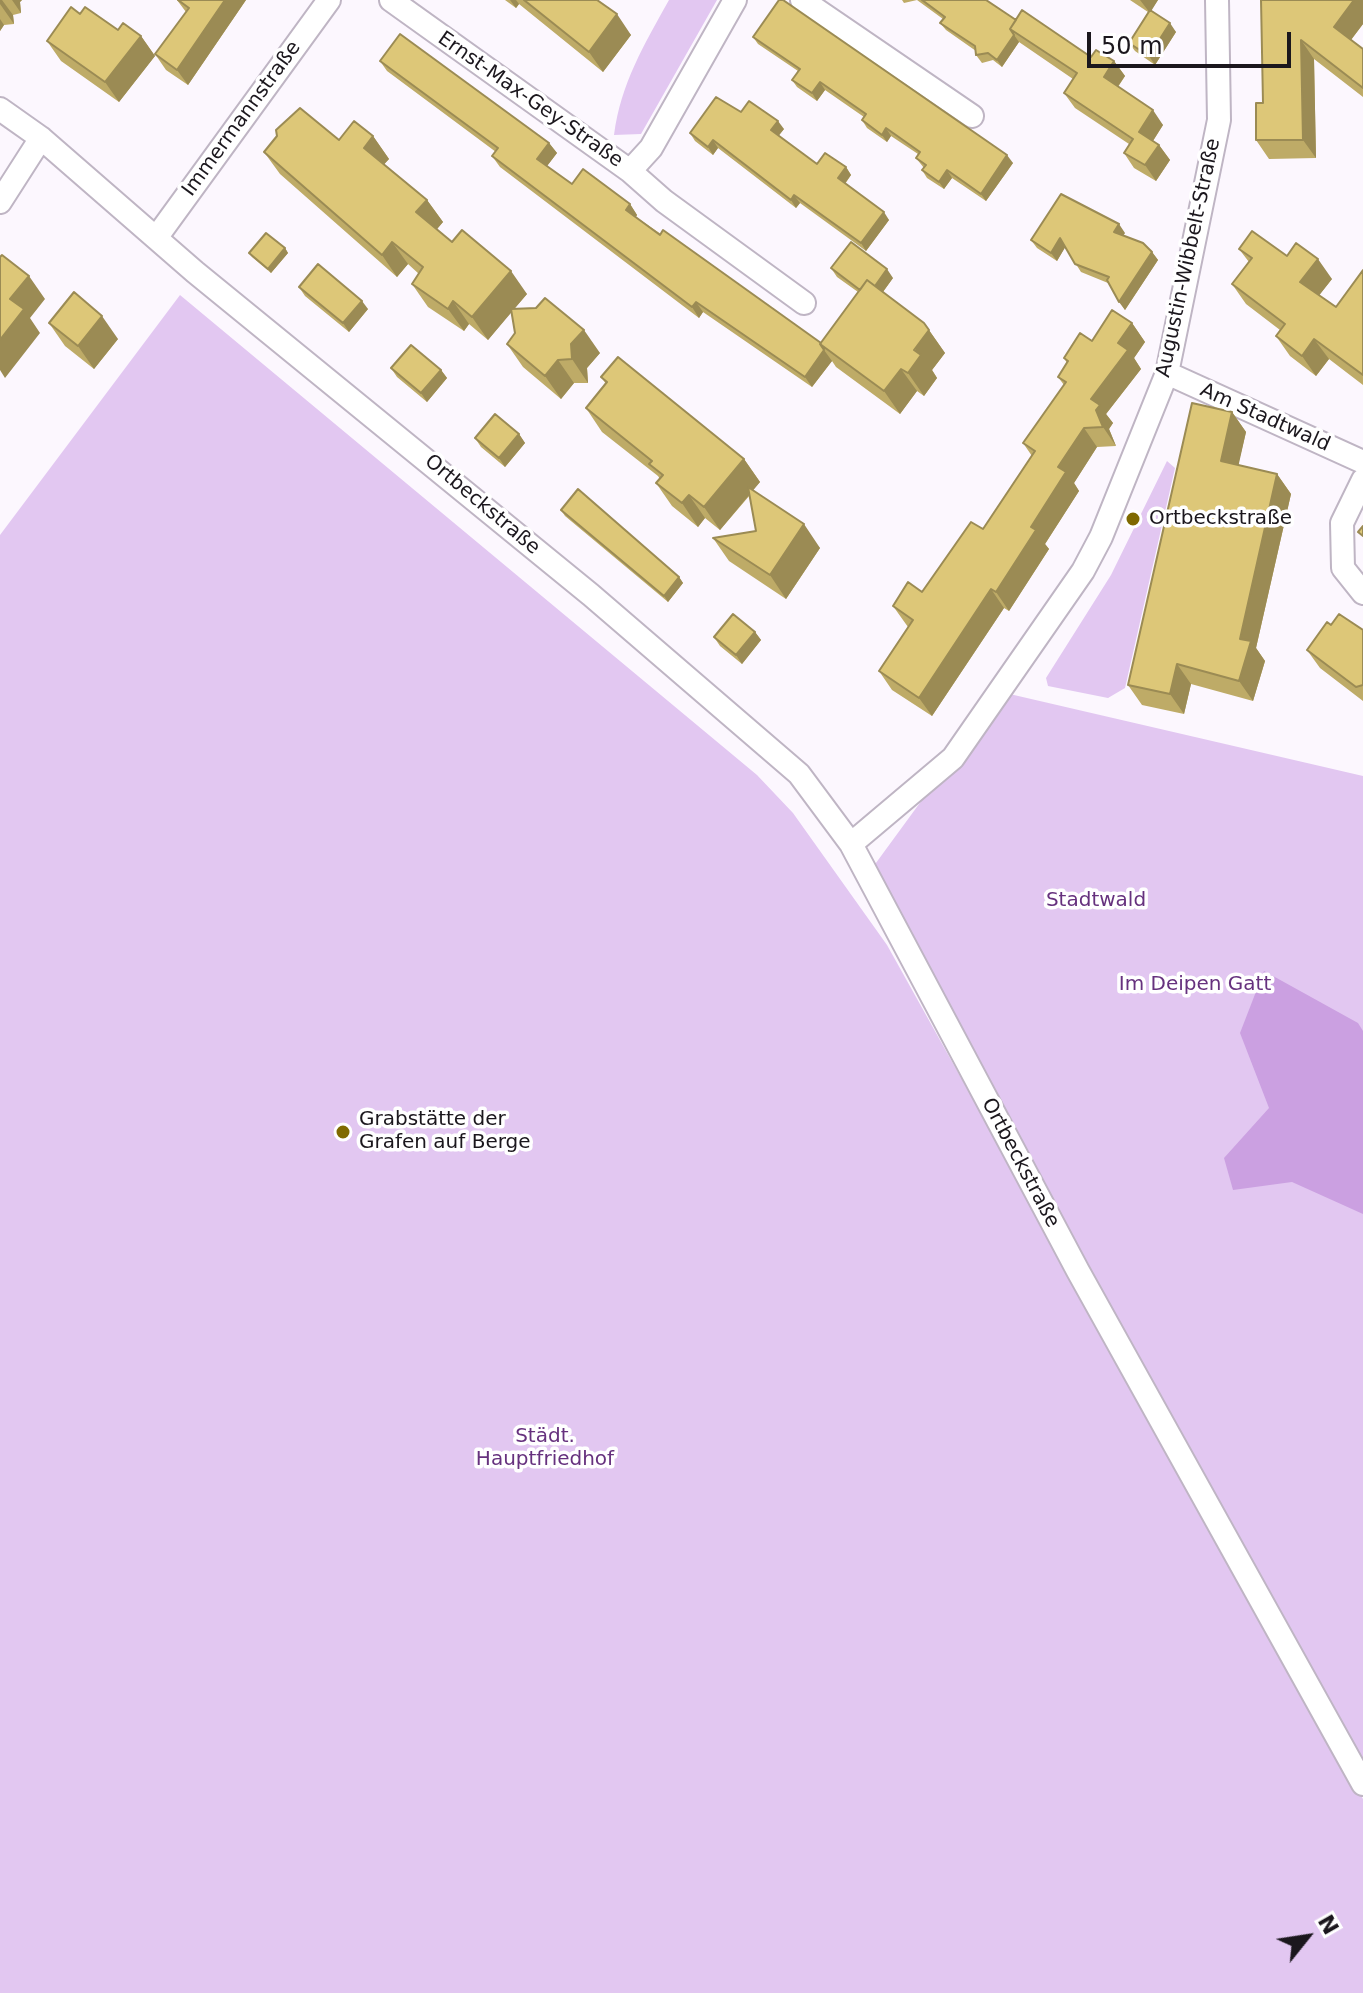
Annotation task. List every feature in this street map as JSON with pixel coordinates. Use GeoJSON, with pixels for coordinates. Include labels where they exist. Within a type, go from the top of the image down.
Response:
{"type":"FeatureCollection","features":[{"type":"Feature","properties":{"kind":"street","name":"Immermannstraße"},"geometry":{"type":"LineString","coordinates":[[156,238],[329,0]]}},
{"type":"Feature","properties":{"kind":"street","name":"Ernst-Max-Gey-Straße"},"geometry":{"type":"LineString","coordinates":[[391,0],[630,171],[664,201],[804,303]]}},
{"type":"Feature","properties":{"kind":"street","name":"Ernst-Max-Gey-Straße"},"geometry":{"type":"LineString","coordinates":[[630,171],[651,148],[735,0]]}},
{"type":"Feature","properties":{"kind":"street"},"geometry":{"type":"LineString","coordinates":[[802,0],[972,116]]}},
{"type":"Feature","properties":{"kind":"street","name":"Augustin-Wibbelt-Straße"},"geometry":{"type":"LineString","coordinates":[[851,844],[953,758],[1083,571],[1101,537],[1167,373],[1219,120],[1217,0]]}},
{"type":"Feature","properties":{"kind":"street","name":"Ortbeckstraße"},"geometry":{"type":"LineString","coordinates":[[0,109],[41,138],[156,238],[700,687],[799,774],[851,844],[1086,1285],[1363,1784]]}},
{"type":"Feature","properties":{"kind":"street"},"geometry":{"type":"LineString","coordinates":[[0,202],[41,138]]}},
{"type":"Feature","properties":{"kind":"street","name":"Am Stadtwald"},"geometry":{"type":"LineString","coordinates":[[1167,373],[1363,462]]}},
{"type":"Feature","properties":{"kind":"street"},"geometry":{"type":"LineString","coordinates":[[1363,480],[1342,523],[1343,568],[1363,593]]}},
{"type":"Feature","properties":{"kind":"green space"},"geometry":{"type":"Polygon","coordinates":[[[669,0],[717,0],[641,134],[614,135],[628,81],[669,0]]]}},
{"type":"Feature","properties":{"kind":"green space","name":"Städt. Hauptfriedhof"},"geometry":{"type":"Polygon","coordinates":[[[180,295],[757,775],[793,813],[887,945],[1363,1799],[1363,1993],[0,1993],[0,535],[180,295]]]}},
{"type":"Feature","properties":{"kind":"green space"},"geometry":{"type":"Polygon","coordinates":[[[1167,461],[1175,468],[1125,688],[1108,698],[1048,686],[1046,678],[1111,575],[1167,461]]]}},
{"type":"Feature","properties":{"kind":"green space","name":"Stadtwald"},"geometry":{"type":"Polygon","coordinates":[[[1001,692],[1363,776],[1363,1765],[1086,1264],[873,867],[1001,692]]]}},
{"type":"Feature","properties":{"kind":"shaded area"},"geometry":{"type":"Polygon","coordinates":[[[1264,971],[1358,1023],[1363,1031],[1363,1214],[1292,1182],[1233,1190],[1224,1158],[1269,1108],[1240,1033],[1264,971]]]}},
{"type":"Feature","properties":{"kind":"building"},"geometry":{"type":"Polygon","coordinates":[[[178,0],[225,0],[177,70],[155,54],[189,8],[178,0]]]}},
{"type":"Feature","properties":{"kind":"building"},"geometry":{"type":"Polygon","coordinates":[[[524,0],[597,0],[617,14],[589,52],[524,0]]]}},
{"type":"Feature","properties":{"kind":"building"},"geometry":{"type":"Polygon","coordinates":[[[779,0],[1007,155],[981,194],[947,170],[939,182],[922,170],[926,165],[916,158],[920,152],[886,128],[882,135],[862,120],[866,114],[820,82],[812,93],[792,80],[800,69],[753,37],[779,0]]]}},
{"type":"Feature","properties":{"kind":"building"},"geometry":{"type":"Polygon","coordinates":[[[922,0],[986,0],[1016,20],[1010,29],[1014,35],[997,60],[988,53],[976,55],[975,46],[940,23],[945,17],[922,0]]]}},
{"type":"Feature","properties":{"kind":"building"},"geometry":{"type":"Polygon","coordinates":[[[1261,0],[1354,0],[1334,27],[1363,49],[1363,88],[1301,40],[1303,140],[1256,140],[1256,103],[1263,103],[1261,0]]]}},
{"type":"Feature","properties":{"kind":"building"},"geometry":{"type":"Polygon","coordinates":[[[71,7],[80,14],[85,7],[118,30],[123,23],[141,36],[105,82],[47,41],[71,7]]]}},
{"type":"Feature","properties":{"kind":"building"},"geometry":{"type":"Polygon","coordinates":[[[1022,10],[1091,57],[1096,50],[1114,61],[1104,77],[1153,110],[1139,132],[1159,145],[1145,165],[1124,153],[1133,139],[1064,93],[1077,73],[1010,29],[1022,10]]]}},
{"type":"Feature","properties":{"kind":"building"},"geometry":{"type":"Polygon","coordinates":[[[1150,10],[1170,23],[1149,56],[1129,43],[1150,10]]]}},
{"type":"Feature","properties":{"kind":"building"},"geometry":{"type":"Polygon","coordinates":[[[400,34],[549,143],[537,159],[572,184],[583,169],[630,204],[626,210],[660,235],[663,230],[821,343],[824,350],[805,377],[696,302],[692,307],[492,156],[498,148],[380,61],[400,34]]]}},
{"type":"Feature","properties":{"kind":"building"},"geometry":{"type":"Polygon","coordinates":[[[716,97],[741,112],[749,101],[778,121],[771,130],[817,164],[825,153],[846,167],[838,178],[884,212],[861,243],[794,195],[791,200],[713,140],[708,147],[690,133],[716,97]]]}},
{"type":"Feature","properties":{"kind":"building"},"geometry":{"type":"Polygon","coordinates":[[[300,108],[339,140],[354,121],[373,136],[364,148],[427,200],[416,212],[452,242],[462,230],[511,271],[472,317],[453,301],[448,309],[412,284],[423,267],[392,242],[382,255],[264,152],[277,136],[276,130],[300,108]]]}},
{"type":"Feature","properties":{"kind":"building"},"geometry":{"type":"Polygon","coordinates":[[[1061,194],[1119,224],[1114,232],[1143,243],[1152,252],[1119,302],[1107,280],[1109,277],[1075,264],[1060,238],[1051,253],[1031,240],[1061,194]]]}},
{"type":"Feature","properties":{"kind":"building"},"geometry":{"type":"Polygon","coordinates":[[[1252,231],[1287,256],[1296,243],[1318,259],[1300,282],[1336,307],[1363,270],[1363,375],[1314,339],[1302,356],[1276,336],[1285,324],[1232,284],[1252,258],[1239,249],[1252,231]]]}},
{"type":"Feature","properties":{"kind":"building"},"geometry":{"type":"Polygon","coordinates":[[[266,233],[285,248],[268,269],[249,253],[266,233]]]}},
{"type":"Feature","properties":{"kind":"building"},"geometry":{"type":"Polygon","coordinates":[[[851,242],[887,269],[875,286],[867,280],[860,290],[831,268],[851,242]]]}},
{"type":"Feature","properties":{"kind":"building"},"geometry":{"type":"Polygon","coordinates":[[[2,255],[29,276],[10,299],[24,309],[0,340],[0,257],[2,255]]]}},
{"type":"Feature","properties":{"kind":"building"},"geometry":{"type":"Polygon","coordinates":[[[318,264],[362,301],[343,323],[299,287],[318,264]]]}},
{"type":"Feature","properties":{"kind":"building"},"geometry":{"type":"Polygon","coordinates":[[[867,280],[929,330],[914,350],[921,355],[908,373],[901,369],[884,391],[820,344],[867,280]]]}},
{"type":"Feature","properties":{"kind":"building"},"geometry":{"type":"Polygon","coordinates":[[[74,292],[102,316],[78,346],[49,323],[74,292]]]}},
{"type":"Feature","properties":{"kind":"building"},"geometry":{"type":"Polygon","coordinates":[[[545,298],[584,330],[571,344],[572,359],[558,360],[545,376],[507,344],[515,333],[511,309],[536,308],[545,298]]]}},
{"type":"Feature","properties":{"kind":"building"},"geometry":{"type":"Polygon","coordinates":[[[1112,310],[1132,323],[1118,343],[1128,350],[1091,399],[1100,405],[1096,410],[1103,427],[1084,428],[1058,467],[1066,472],[1031,527],[1036,530],[996,592],[991,589],[919,698],[879,671],[913,620],[893,606],[908,582],[922,592],[971,522],[983,529],[1035,451],[1023,443],[1066,382],[1058,377],[1068,361],[1064,358],[1080,333],[1092,341],[1112,310]]]}},
{"type":"Feature","properties":{"kind":"building"},"geometry":{"type":"Polygon","coordinates":[[[411,345],[441,370],[421,393],[391,368],[411,345]]]}},
{"type":"Feature","properties":{"kind":"building"},"geometry":{"type":"Polygon","coordinates":[[[618,357],[744,459],[704,507],[689,495],[682,503],[656,483],[663,475],[649,464],[652,461],[586,408],[607,382],[601,377],[618,357]]]}},
{"type":"Feature","properties":{"kind":"building"},"geometry":{"type":"Polygon","coordinates":[[[1192,403],[1232,412],[1221,461],[1277,474],[1240,639],[1251,641],[1239,681],[1177,664],[1170,694],[1128,685],[1192,403]]]}},
{"type":"Feature","properties":{"kind":"building"},"geometry":{"type":"Polygon","coordinates":[[[495,414],[519,434],[499,458],[475,438],[495,414]]]}},
{"type":"Feature","properties":{"kind":"building"},"geometry":{"type":"Polygon","coordinates":[[[748,487],[804,524],[770,575],[713,538],[756,531],[748,487]]]}},
{"type":"Feature","properties":{"kind":"building"},"geometry":{"type":"Polygon","coordinates":[[[578,489],[679,577],[664,596],[561,510],[578,489]]]}},
{"type":"Feature","properties":{"kind":"building"},"geometry":{"type":"Polygon","coordinates":[[[733,614],[755,632],[736,655],[714,637],[733,614]]]}},
{"type":"Feature","properties":{"kind":"building"},"geometry":{"type":"Polygon","coordinates":[[[1339,614],[1363,630],[1363,685],[1356,687],[1307,650],[1327,622],[1331,625],[1339,614]]]}},
{"type":"Feature","properties":{"kind":"place","name":"Ortbeckstraße"},"geometry":{"type":"Point","coordinates":[1133,519]}},
{"type":"Feature","properties":{"kind":"place","name":"Grabstätte der Grafen auf Berge"},"geometry":{"type":"Point","coordinates":[343,1132]}},
{"type":"Feature","properties":{"kind":"park label","name":"Im Deipen Gatt"},"geometry":{"type":"Point","coordinates":[1195,985]}}]}
